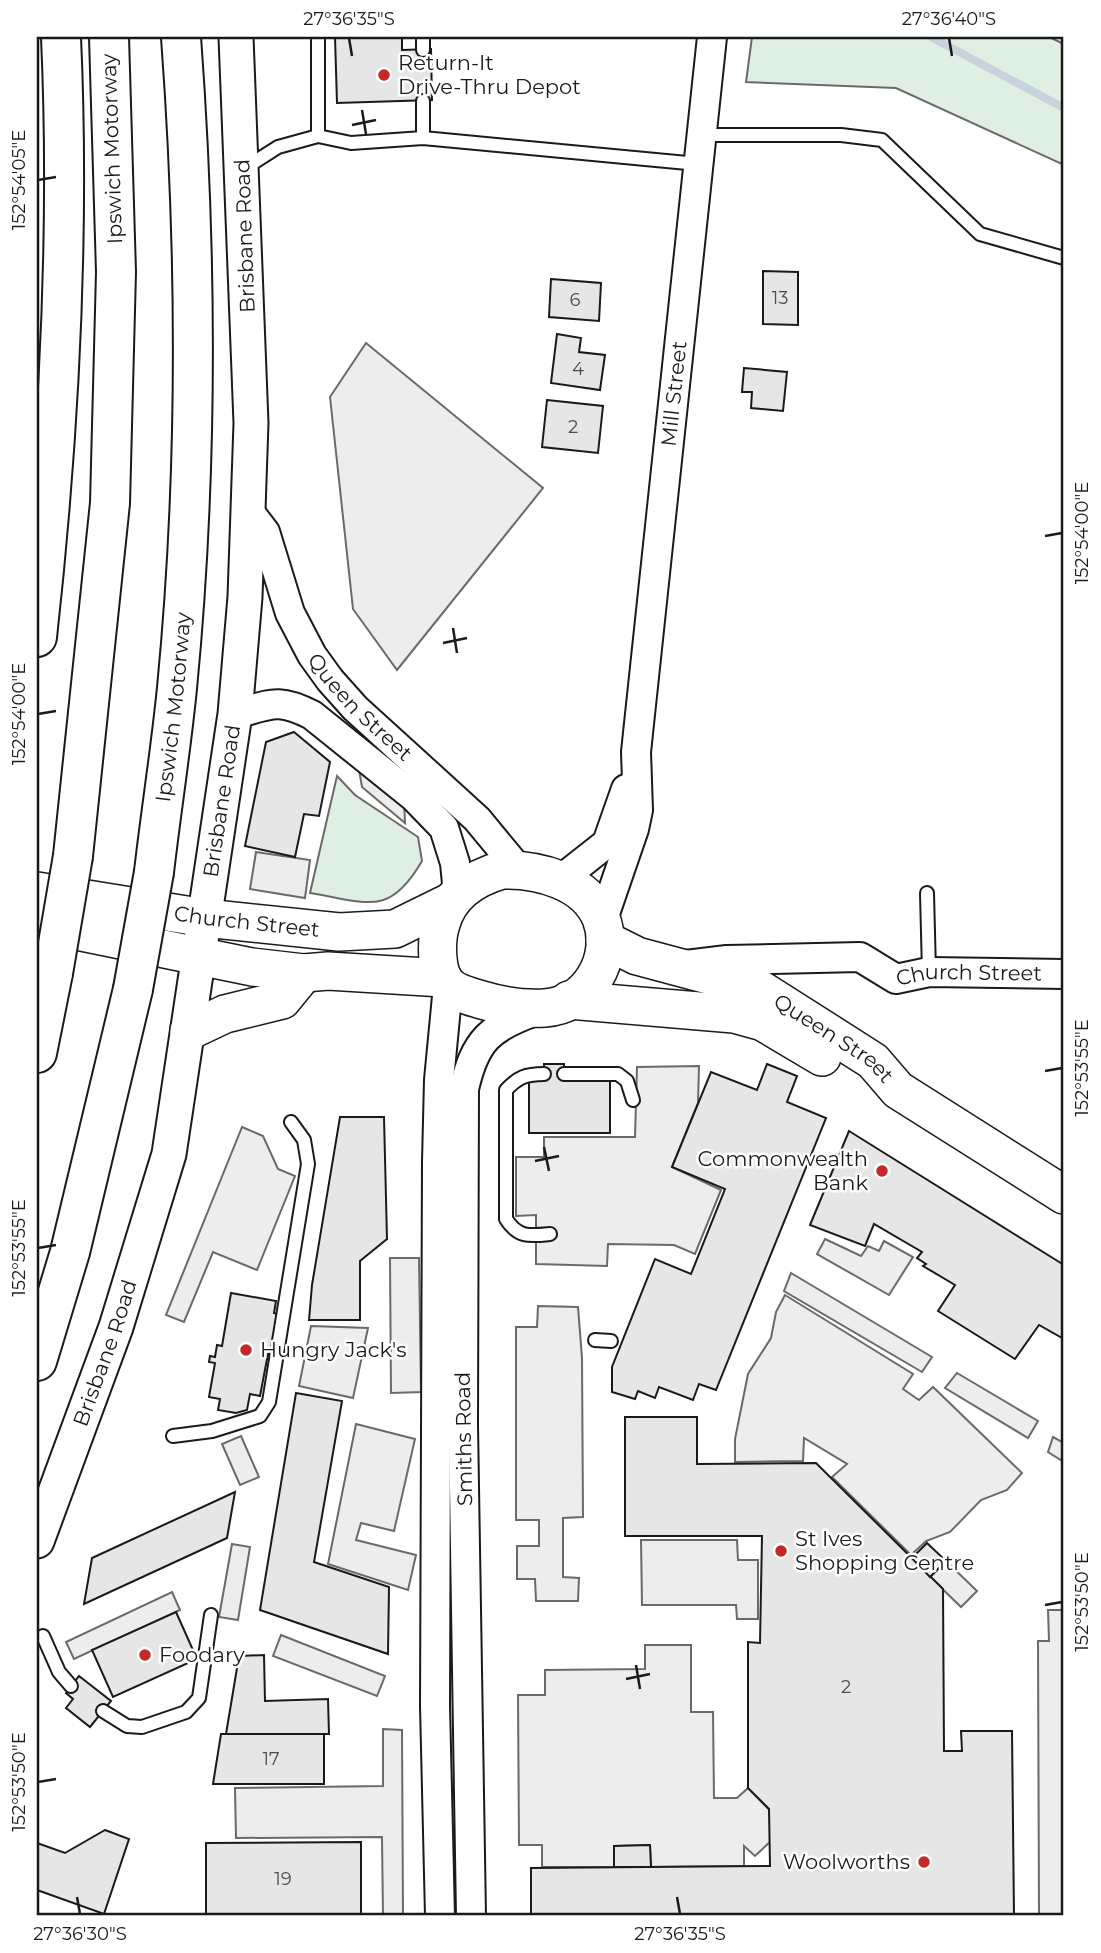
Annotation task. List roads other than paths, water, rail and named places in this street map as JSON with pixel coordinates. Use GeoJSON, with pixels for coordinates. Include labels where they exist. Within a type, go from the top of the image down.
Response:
{"type":"FeatureCollection","features":[{"type":"Feature","properties":{"kind":"highway"},"geometry":{"type":"LineString","coordinates":[[37,637],[54,449],[64,263],[61,37]]}},
{"type":"Feature","properties":{"kind":"highway","name":"Ipswich Motorway"},"geometry":{"type":"LineString","coordinates":[[37,1053],[73,856],[110,503],[116,272],[109,37]]}},
{"type":"Feature","properties":{"kind":"highway","name":"Ipswich Motorway"},"geometry":{"type":"LineString","coordinates":[[37,1362],[70,1252],[133,989],[154,872],[177,688],[192,436],[191,230],[181,37]]}},
{"type":"Feature","properties":{"kind":"main road","name":"Brisbane Road"},"geometry":{"type":"LineString","coordinates":[[37,1541],[116,1327],[169,1154],[235,714],[248,510],[250,410],[236,37]]}},
{"type":"Feature","properties":{"kind":"main road"},"geometry":{"type":"LineString","coordinates":[[520,871],[559,880],[585,895],[596,907],[603,931],[604,958],[597,975],[581,994],[558,1004],[493,1003],[445,982],[438,943],[440,924],[454,898],[489,874],[520,871]]}},
{"type":"Feature","properties":{"kind":"main road","name":"Church Street"},"geometry":{"type":"LineString","coordinates":[[37,891],[205,918],[363,932],[395,929],[454,898]]}},
{"type":"Feature","properties":{"kind":"main road","name":"Church Street"},"geometry":{"type":"LineString","coordinates":[[37,923],[232,964],[304,973],[328,971],[445,982]]}},
{"type":"Feature","properties":{"kind":"main road","name":"Queen Street"},"geometry":{"type":"LineString","coordinates":[[603,931],[637,956],[760,989],[873,1061],[898,1090],[1064,1195]]}},
{"type":"Feature","properties":{"kind":"main road"},"geometry":{"type":"LineString","coordinates":[[189,1031],[225,1014],[282,1000],[304,973]]}},
{"type":"Feature","properties":{"kind":"main road","name":"Queen Street"},"geometry":{"type":"LineString","coordinates":[[558,1004],[705,1010],[763,1022],[863,1082],[898,1090]]}},
{"type":"Feature","properties":{"kind":"street","name":"Mill Street"},"geometry":{"type":"LineString","coordinates":[[603,931],[638,810],[636,752],[712,37]]}},
{"type":"Feature","properties":{"kind":"street","name":"Queen Street"},"geometry":{"type":"LineString","coordinates":[[248,510],[265,532],[290,613],[312,655],[330,680],[355,708],[477,819],[520,871]]}},
{"type":"Feature","properties":{"kind":"street","name":"Queen Street"},"geometry":{"type":"LineString","coordinates":[[235,714],[269,703],[281,702],[297,707],[312,715],[414,797],[444,828],[455,863],[454,898]]}},
{"type":"Feature","properties":{"kind":"street","name":"Mill Street"},"geometry":{"type":"LineString","coordinates":[[559,880],[607,842],[618,818],[636,752]]}},
{"type":"Feature","properties":{"kind":"street","name":"Church Street"},"geometry":{"type":"LineString","coordinates":[[671,967],[727,960],[860,957],[897,979],[929,972],[1064,974]]}},
{"type":"Feature","properties":{"kind":"street","name":"Smiths Road"},"geometry":{"type":"LineString","coordinates":[[445,982],[439,1080],[449,1425],[471,1916]]}},
{"type":"Feature","properties":{"kind":"street","name":"Smiths Road"},"geometry":{"type":"LineString","coordinates":[[440,1916],[436,1829],[449,1425],[464,1088],[474,1055],[494,1028],[558,1004]]}},
{"type":"Feature","properties":{"kind":"lane"},"geometry":{"type":"LineString","coordinates":[[317,37],[318,136]]}},
{"type":"Feature","properties":{"kind":"lane"},"geometry":{"type":"LineString","coordinates":[[423,101],[423,138]]}},
{"type":"Feature","properties":{"kind":"lane"},"geometry":{"type":"LineString","coordinates":[[701,135],[841,135],[881,140],[980,234],[1064,258]]}},
{"type":"Feature","properties":{"kind":"lane"},"geometry":{"type":"LineString","coordinates":[[243,170],[278,147],[318,136],[351,143],[423,138],[698,164]]}},
{"type":"Feature","properties":{"kind":"lane"},"geometry":{"type":"LineString","coordinates":[[928,893],[929,972]]}},
{"type":"Feature","properties":{"kind":"lane"},"geometry":{"type":"LineString","coordinates":[[544,1074],[527,1074],[506,1090],[506,1219],[512,1228],[524,1236],[550,1234]]}},
{"type":"Feature","properties":{"kind":"lane"},"geometry":{"type":"LineString","coordinates":[[564,1074],[618,1074],[627,1081],[632,1100]]}},
{"type":"Feature","properties":{"kind":"lane"},"geometry":{"type":"LineString","coordinates":[[173,1436],[212,1431],[260,1416],[270,1402],[308,1164],[304,1140],[291,1122]]}},
{"type":"Feature","properties":{"kind":"lane"},"geometry":{"type":"LineString","coordinates":[[595,1340],[611,1341]]}},
{"type":"Feature","properties":{"kind":"lane"},"geometry":{"type":"LineString","coordinates":[[103,1711],[127,1726],[142,1727],[186,1712],[199,1698],[211,1615]]}},
{"type":"Feature","properties":{"kind":"lane"},"geometry":{"type":"LineString","coordinates":[[44,1636],[58,1672],[71,1686]]}},
{"type":"Feature","properties":{"kind":"waterway"},"geometry":{"type":"LineString","coordinates":[[931,37],[1064,108]]}},
{"type":"Feature","properties":{"kind":"place","name":"Return-It Drive-Thru Depot"},"geometry":{"type":"Point","coordinates":[384,75]}},
{"type":"Feature","properties":{"kind":"place","name":"Commonwealth Bank"},"geometry":{"type":"Point","coordinates":[882,1171]}},
{"type":"Feature","properties":{"kind":"place","name":"Hungry Jack's"},"geometry":{"type":"Point","coordinates":[246,1350]}},
{"type":"Feature","properties":{"kind":"place","name":"St Ives Shopping Centre"},"geometry":{"type":"Point","coordinates":[781,1551]}},
{"type":"Feature","properties":{"kind":"place","name":"Foodary"},"geometry":{"type":"Point","coordinates":[145,1655]}},
{"type":"Feature","properties":{"kind":"place","name":"Woolworths"},"geometry":{"type":"Point","coordinates":[924,1862]}}]}
